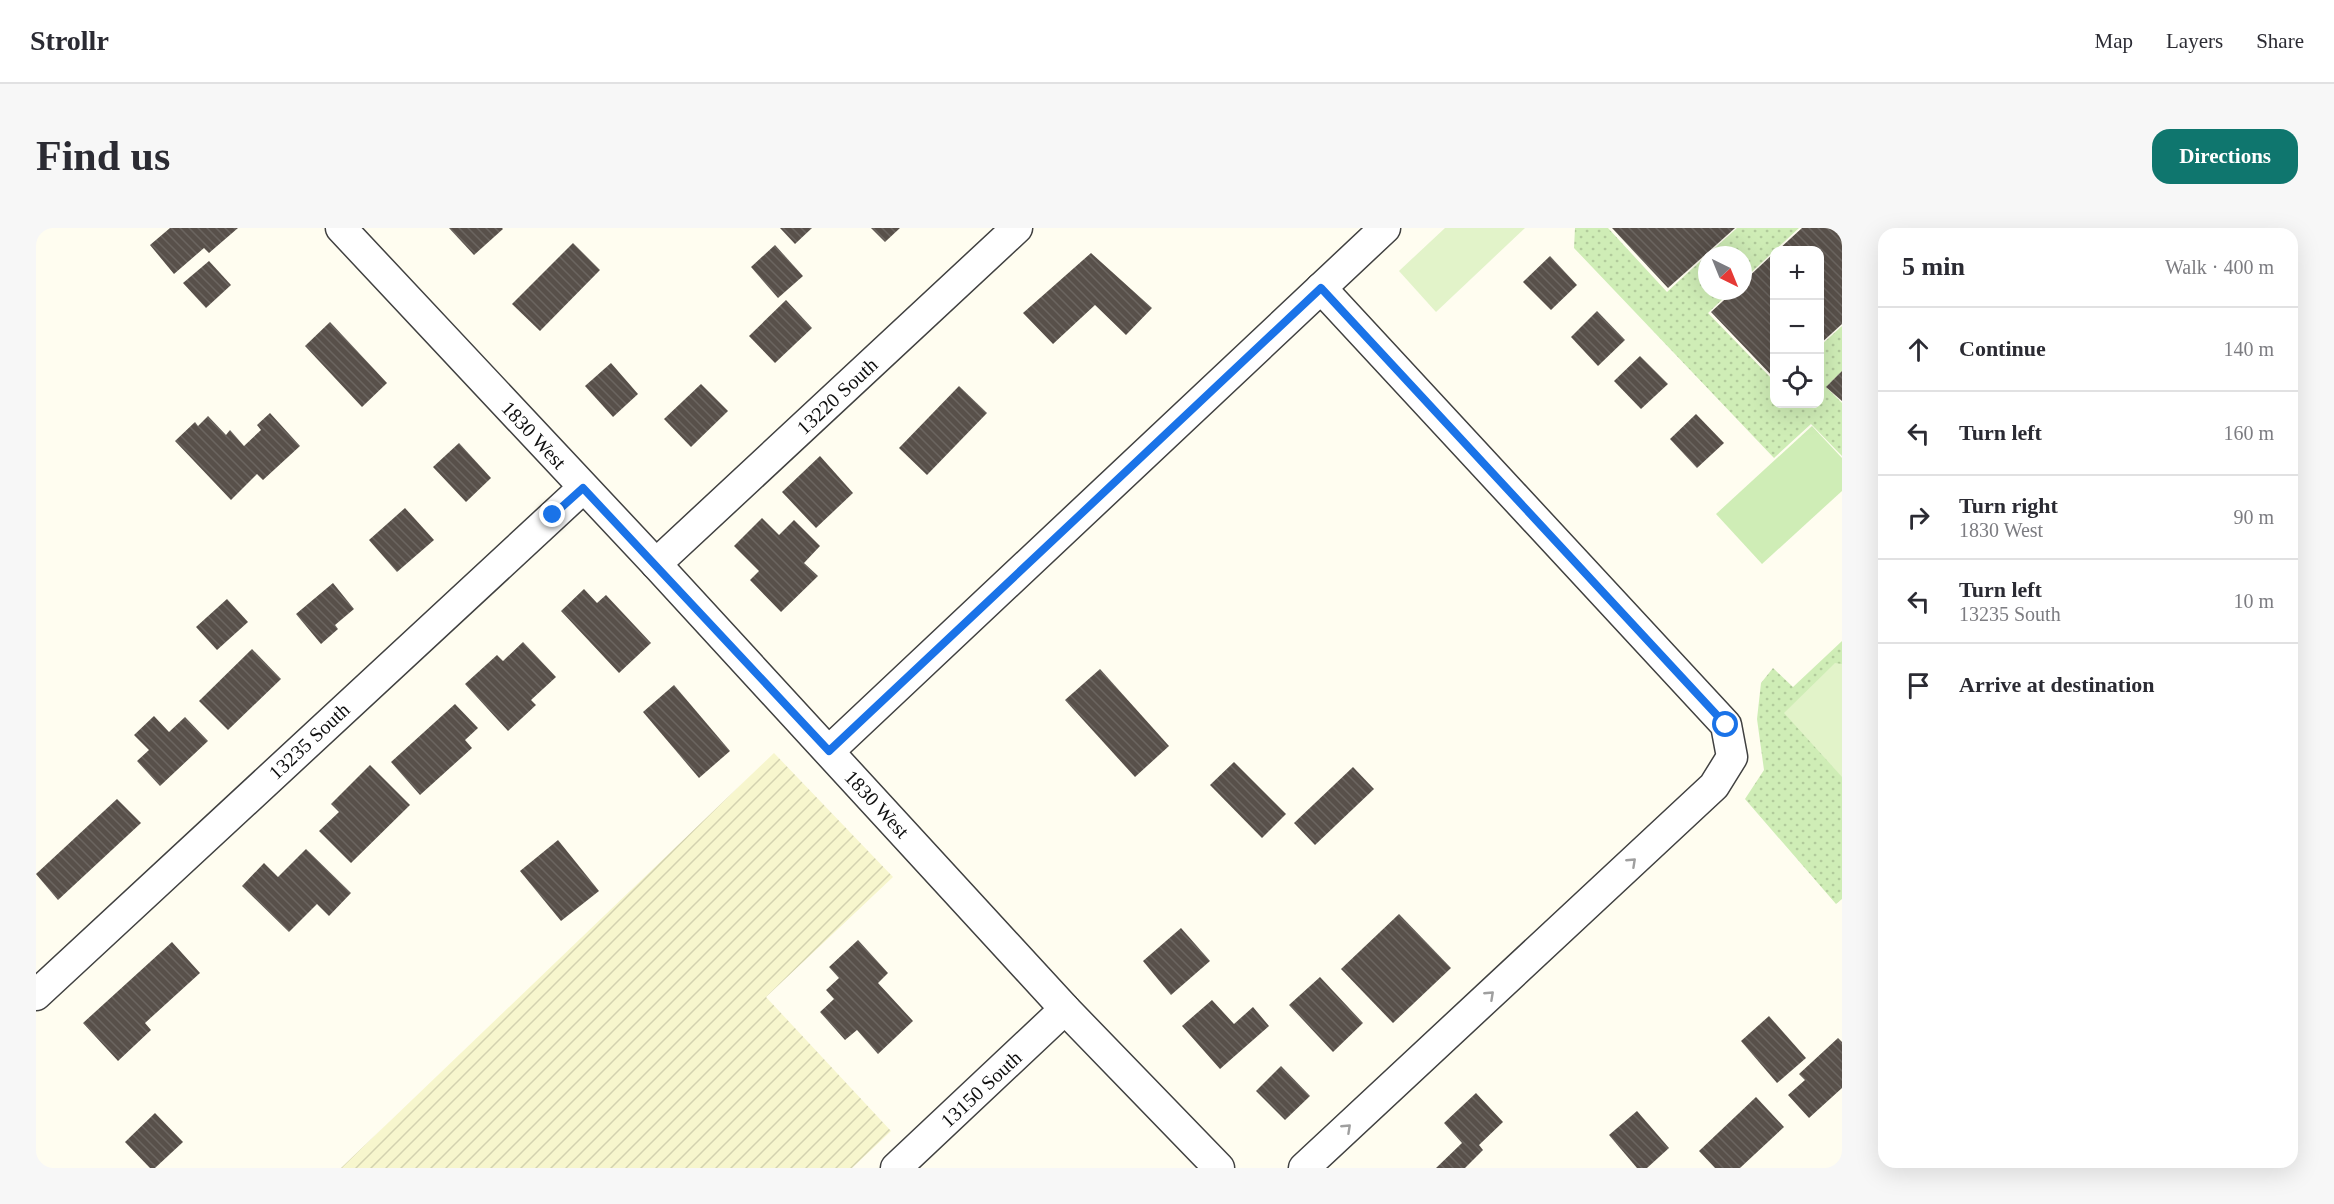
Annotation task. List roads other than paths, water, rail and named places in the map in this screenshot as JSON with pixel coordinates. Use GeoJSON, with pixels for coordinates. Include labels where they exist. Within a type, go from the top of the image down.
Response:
{"type":"FeatureCollection","features":[{"type":"Feature","properties":{"kind":"street","name":"1830 West"},"geometry":{"type":"LineString","coordinates":[[341,228],[656,564],[1065,1009],[1219,1168]]}},
{"type":"Feature","properties":{"kind":"street","name":"13220 South"},"geometry":{"type":"LineString","coordinates":[[656,564],[1017,228]]}},
{"type":"Feature","properties":{"kind":"street"},"geometry":{"type":"LineString","coordinates":[[829,751],[1384,228]]}},
{"type":"Feature","properties":{"kind":"street"},"geometry":{"type":"LineString","coordinates":[[1304,1168],[1714,786],[1732,757],[1726,725],[1321,288]]}},
{"type":"Feature","properties":{"kind":"street","name":"13235 South"},"geometry":{"type":"LineString","coordinates":[[36,995],[583,488]]}},
{"type":"Feature","properties":{"kind":"street","name":"13150 South"},"geometry":{"type":"LineString","coordinates":[[896,1168],[1065,1009]]}}]}
